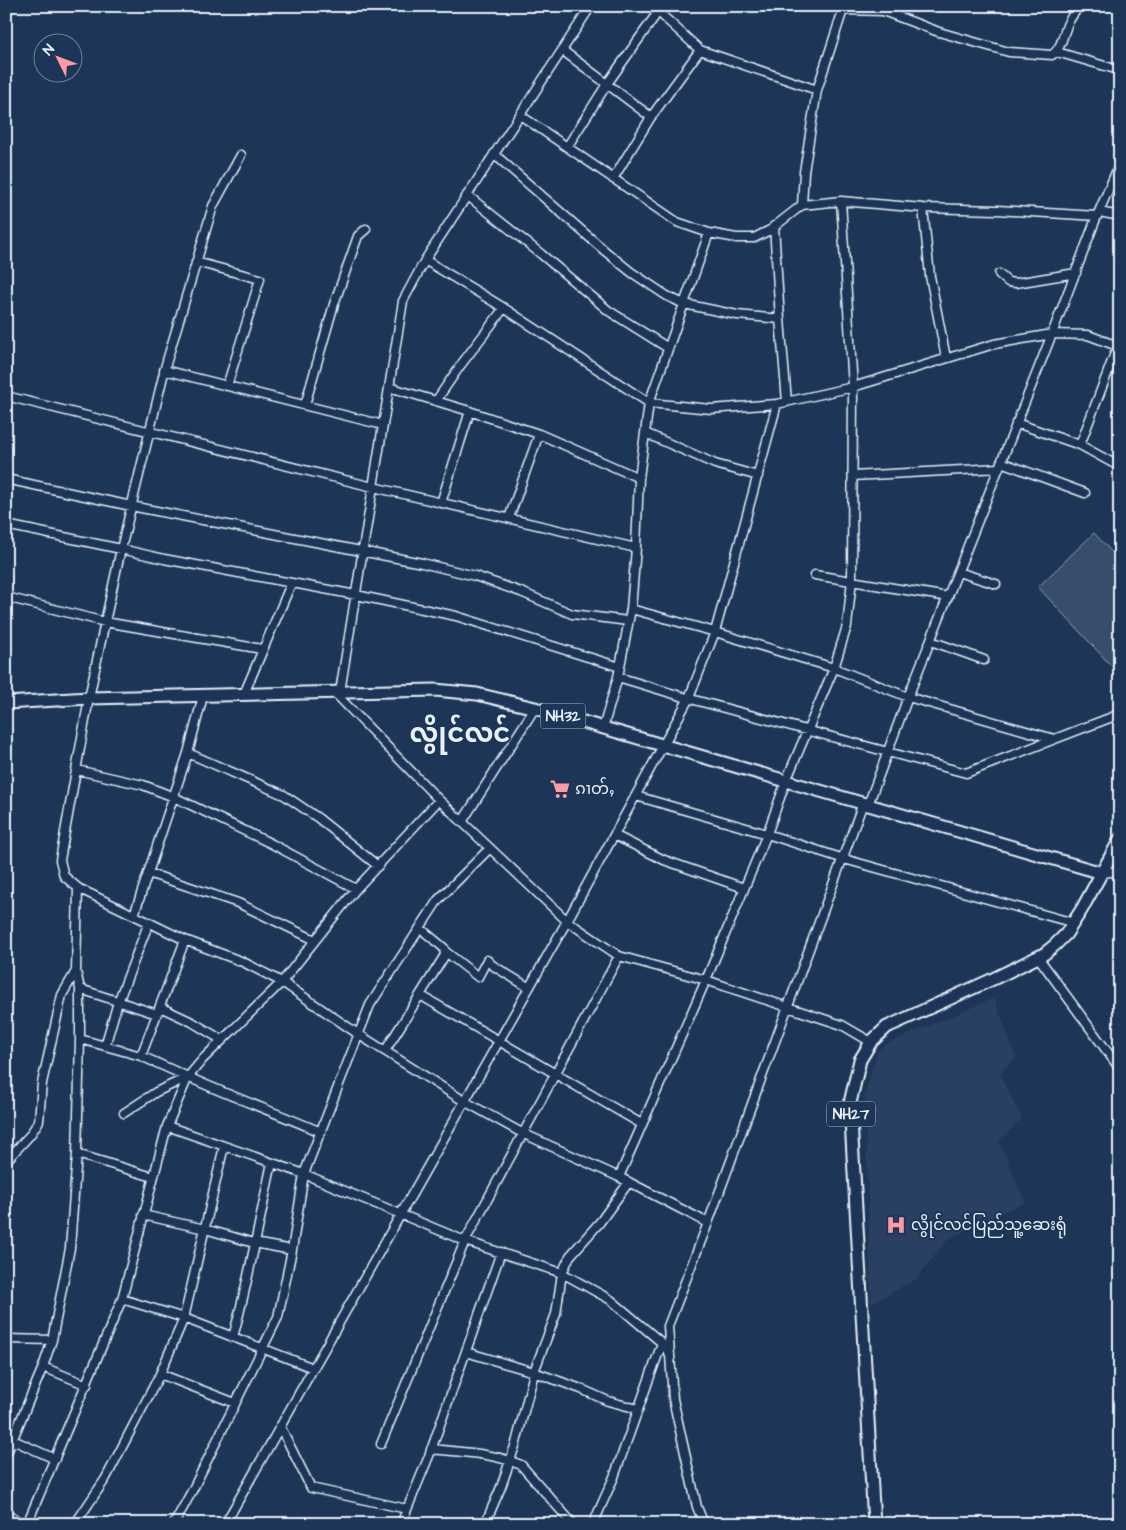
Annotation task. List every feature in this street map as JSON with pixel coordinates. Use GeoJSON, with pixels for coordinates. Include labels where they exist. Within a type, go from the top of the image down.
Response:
{"type":"FeatureCollection","features":[{"type":"Feature","properties":{"kind":"highway","name":"NH32"},"geometry":{"type":"LineString","coordinates":[[6,704],[89,698],[337,692],[435,690],[477,694],[535,708],[1102,873]]}},
{"type":"Feature","properties":{"kind":"highway","name":"NH27"},"geometry":{"type":"LineString","coordinates":[[874,1524],[850,1103],[860,1060],[871,1042],[887,1027],[994,979],[1038,957],[1055,945],[1074,923],[1120,839]]}},
{"type":"Feature","properties":{"kind":"street"},"geometry":{"type":"LineString","coordinates":[[591,6],[425,260],[403,301],[356,596],[337,692],[439,800],[567,921],[619,956],[706,980],[842,1025],[871,1042]]}},
{"type":"Feature","properties":{"kind":"street"},"geometry":{"type":"LineString","coordinates":[[802,205],[804,172],[817,90],[843,10],[883,11],[939,32],[1009,52],[1052,55],[1057,52],[1068,22],[1079,6]]}},
{"type":"Feature","properties":{"kind":"street"},"geometry":{"type":"LineString","coordinates":[[567,147],[655,9],[700,50],[817,90]]}},
{"type":"Feature","properties":{"kind":"street"},"geometry":{"type":"LineString","coordinates":[[562,50],[651,117]]}},
{"type":"Feature","properties":{"kind":"street"},"geometry":{"type":"LineString","coordinates":[[613,179],[651,117],[700,50]]}},
{"type":"Feature","properties":{"kind":"street"},"geometry":{"type":"LineString","coordinates":[[1057,52],[1120,72]]}},
{"type":"Feature","properties":{"kind":"street"},"geometry":{"type":"LineString","coordinates":[[520,115],[677,222],[709,233],[736,238],[754,238],[802,205],[841,201],[922,208],[1120,216]]}},
{"type":"Feature","properties":{"kind":"street"},"geometry":{"type":"LineString","coordinates":[[494,154],[631,272],[667,296],[684,304],[737,315],[780,319]]}},
{"type":"Feature","properties":{"kind":"street"},"geometry":{"type":"LineString","coordinates":[[241,155],[213,206],[164,370],[121,548],[89,698],[60,860],[64,876],[78,888],[186,940],[243,962],[282,982],[358,1034],[464,1101],[522,1133],[619,1177],[708,1223]]}},
{"type":"Feature","properties":{"kind":"street"},"geometry":{"type":"LineString","coordinates":[[704,1524],[697,1507],[673,1399],[668,1326],[844,859],[1098,214],[1120,163]]}},
{"type":"Feature","properties":{"kind":"street"},"geometry":{"type":"LineString","coordinates":[[468,195],[609,311],[668,348]]}},
{"type":"Feature","properties":{"kind":"street"},"geometry":{"type":"LineString","coordinates":[[619,1177],[706,980],[767,834],[786,781],[834,668],[847,626],[852,580],[853,386],[841,201]]}},
{"type":"Feature","properties":{"kind":"street"},"geometry":{"type":"LineString","coordinates":[[922,208],[930,276],[946,358]]}},
{"type":"Feature","properties":{"kind":"street"},"geometry":{"type":"LineString","coordinates":[[774,226],[787,402]]}},
{"type":"Feature","properties":{"kind":"street"},"geometry":{"type":"LineString","coordinates":[[305,405],[334,304],[358,236],[366,229]]}},
{"type":"Feature","properties":{"kind":"street"},"geometry":{"type":"LineString","coordinates":[[603,728],[618,677],[631,609],[639,478],[649,403],[709,233]]}},
{"type":"Feature","properties":{"kind":"street"},"geometry":{"type":"LineString","coordinates":[[425,260],[504,308],[649,403],[711,410],[777,404],[853,386],[994,344],[1052,334],[1088,335],[1119,344],[1080,445]]}},
{"type":"Feature","properties":{"kind":"street"},"geometry":{"type":"LineString","coordinates":[[196,262],[260,279],[227,386]]}},
{"type":"Feature","properties":{"kind":"street"},"geometry":{"type":"LineString","coordinates":[[999,274],[1008,282],[1016,283],[1076,273]]}},
{"type":"Feature","properties":{"kind":"street"},"geometry":{"type":"LineString","coordinates":[[436,401],[504,308]]}},
{"type":"Feature","properties":{"kind":"street"},"geometry":{"type":"LineString","coordinates":[[164,370],[383,425]]}},
{"type":"Feature","properties":{"kind":"street"},"geometry":{"type":"LineString","coordinates":[[389,387],[539,434],[639,478]]}},
{"type":"Feature","properties":{"kind":"street"},"geometry":{"type":"LineString","coordinates":[[6,396],[636,548]]}},
{"type":"Feature","properties":{"kind":"street"},"geometry":{"type":"LineString","coordinates":[[225,1524],[567,921],[690,698],[715,632],[777,404]]}},
{"type":"Feature","properties":{"kind":"street"},"geometry":{"type":"LineString","coordinates":[[441,502],[470,411]]}},
{"type":"Feature","properties":{"kind":"street"},"geometry":{"type":"LineString","coordinates":[[1016,423],[1080,445],[1120,467]]}},
{"type":"Feature","properties":{"kind":"street"},"geometry":{"type":"LineString","coordinates":[[645,433],[715,464],[758,476]]}},
{"type":"Feature","properties":{"kind":"street"},"geometry":{"type":"LineString","coordinates":[[509,518],[539,434]]}},
{"type":"Feature","properties":{"kind":"street"},"geometry":{"type":"LineString","coordinates":[[853,476],[1000,465],[1085,493]]}},
{"type":"Feature","properties":{"kind":"street"},"geometry":{"type":"LineString","coordinates":[[6,479],[363,553],[422,563],[475,576],[521,592],[572,614],[628,622]]}},
{"type":"Feature","properties":{"kind":"street"},"geometry":{"type":"LineString","coordinates":[[6,525],[121,548],[164,559],[456,616],[620,667]]}},
{"type":"Feature","properties":{"kind":"street"},"geometry":{"type":"LineString","coordinates":[[958,572],[996,584]]}},
{"type":"Feature","properties":{"kind":"street"},"geometry":{"type":"LineString","coordinates":[[815,575],[948,597]]}},
{"type":"Feature","properties":{"kind":"street"},"geometry":{"type":"LineString","coordinates":[[244,694],[291,584]]}},
{"type":"Feature","properties":{"kind":"street"},"geometry":{"type":"LineString","coordinates":[[6,597],[105,622],[262,649]]}},
{"type":"Feature","properties":{"kind":"street"},"geometry":{"type":"LineString","coordinates":[[631,609],[834,668],[908,697],[1054,739]]}},
{"type":"Feature","properties":{"kind":"street"},"geometry":{"type":"LineString","coordinates":[[931,641],[984,660]]}},
{"type":"Feature","properties":{"kind":"street"},"geometry":{"type":"LineString","coordinates":[[618,677],[966,773],[1120,714]]}},
{"type":"Feature","properties":{"kind":"street"},"geometry":{"type":"LineString","coordinates":[[134,915],[188,753],[203,696]]}},
{"type":"Feature","properties":{"kind":"street"},"geometry":{"type":"LineString","coordinates":[[462,822],[535,708]]}},
{"type":"Feature","properties":{"kind":"street"},"geometry":{"type":"LineString","coordinates":[[188,753],[284,796],[318,818],[378,866]]}},
{"type":"Feature","properties":{"kind":"street"},"geometry":{"type":"LineString","coordinates":[[77,770],[143,786],[174,797],[272,844],[356,889]]}},
{"type":"Feature","properties":{"kind":"street"},"geometry":{"type":"LineString","coordinates":[[636,796],[767,834],[844,859],[1074,923]]}},
{"type":"Feature","properties":{"kind":"street"},"geometry":{"type":"LineString","coordinates":[[27,1524],[122,1299],[167,1126],[188,1077],[203,1059],[282,982],[356,889],[439,800]]}},
{"type":"Feature","properties":{"kind":"street"},"geometry":{"type":"LineString","coordinates":[[614,835],[664,860],[744,888]]}},
{"type":"Feature","properties":{"kind":"street"},"geometry":{"type":"LineString","coordinates":[[174,1524],[278,1316],[292,1250],[304,1174],[370,1004],[438,900],[490,848]]}},
{"type":"Feature","properties":{"kind":"street"},"geometry":{"type":"LineString","coordinates":[[1102,873],[1120,871]]}},
{"type":"Feature","properties":{"kind":"street"},"geometry":{"type":"LineString","coordinates":[[148,873],[238,902],[315,940]]}},
{"type":"Feature","properties":{"kind":"street"},"geometry":{"type":"LineString","coordinates":[[6,1455],[43,1367],[52,1340],[70,1248],[77,1154],[80,1039],[80,989],[76,971],[78,888]]}},
{"type":"Feature","properties":{"kind":"street"},"geometry":{"type":"LineString","coordinates":[[105,1046],[118,1002],[149,922]]}},
{"type":"Feature","properties":{"kind":"street"},"geometry":{"type":"LineString","coordinates":[[420,928],[446,952],[478,977],[487,960],[528,988]]}},
{"type":"Feature","properties":{"kind":"street"},"geometry":{"type":"LineString","coordinates":[[140,1056],[186,940]]}},
{"type":"Feature","properties":{"kind":"street"},"geometry":{"type":"LineString","coordinates":[[385,1051],[446,955],[446,952]]}},
{"type":"Feature","properties":{"kind":"street"},"geometry":{"type":"LineString","coordinates":[[381,1444],[465,1240],[619,956]]}},
{"type":"Feature","properties":{"kind":"street"},"geometry":{"type":"LineString","coordinates":[[1038,957],[1120,1069]]}},
{"type":"Feature","properties":{"kind":"street"},"geometry":{"type":"LineString","coordinates":[[6,1161],[30,1135],[39,1121],[42,1083],[62,995],[76,971]]}},
{"type":"Feature","properties":{"kind":"street"},"geometry":{"type":"LineString","coordinates":[[80,989],[118,1002],[159,1010],[192,1022],[222,1040]]}},
{"type":"Feature","properties":{"kind":"street"},"geometry":{"type":"LineString","coordinates":[[420,995],[638,1122]]}},
{"type":"Feature","properties":{"kind":"street"},"geometry":{"type":"LineString","coordinates":[[80,1039],[140,1056],[224,1094],[321,1132]]}},
{"type":"Feature","properties":{"kind":"street"},"geometry":{"type":"LineString","coordinates":[[124,1113],[156,1092],[188,1077]]}},
{"type":"Feature","properties":{"kind":"street"},"geometry":{"type":"LineString","coordinates":[[167,1126],[304,1174],[465,1240],[562,1273],[611,1300],[662,1343],[670,1354]]}},
{"type":"Feature","properties":{"kind":"street"},"geometry":{"type":"LineString","coordinates":[[75,1524],[106,1478],[160,1374],[184,1318],[224,1146]]}},
{"type":"Feature","properties":{"kind":"street"},"geometry":{"type":"LineString","coordinates":[[77,1154],[153,1177]]}},
{"type":"Feature","properties":{"kind":"street"},"geometry":{"type":"LineString","coordinates":[[233,1337],[244,1296],[272,1163]]}},
{"type":"Feature","properties":{"kind":"street"},"geometry":{"type":"LineString","coordinates":[[485,1524],[510,1460],[534,1372],[556,1314],[562,1273],[570,1256],[600,1222],[629,1182]]}},
{"type":"Feature","properties":{"kind":"street"},"geometry":{"type":"LineString","coordinates":[[143,1216],[205,1229],[254,1243],[292,1250]]}},
{"type":"Feature","properties":{"kind":"street"},"geometry":{"type":"LineString","coordinates":[[400,1524],[431,1450],[501,1252]]}},
{"type":"Feature","properties":{"kind":"street"},"geometry":{"type":"LineString","coordinates":[[122,1299],[184,1318],[313,1368]]}},
{"type":"Feature","properties":{"kind":"street"},"geometry":{"type":"LineString","coordinates":[[6,1339],[52,1340]]}},
{"type":"Feature","properties":{"kind":"street"},"geometry":{"type":"LineString","coordinates":[[593,1524],[614,1477],[662,1343]]}},
{"type":"Feature","properties":{"kind":"street"},"geometry":{"type":"LineString","coordinates":[[466,1352],[534,1372],[581,1388],[608,1401],[638,1409]]}},
{"type":"Feature","properties":{"kind":"street"},"geometry":{"type":"LineString","coordinates":[[43,1367],[87,1385]]}},
{"type":"Feature","properties":{"kind":"street"},"geometry":{"type":"LineString","coordinates":[[160,1374],[235,1403]]}},
{"type":"Feature","properties":{"kind":"street"},"geometry":{"type":"LineString","coordinates":[[280,1426],[311,1488],[407,1509]]}},
{"type":"Feature","properties":{"kind":"street"},"geometry":{"type":"LineString","coordinates":[[13,1440],[55,1460]]}},
{"type":"Feature","properties":{"kind":"street"},"geometry":{"type":"LineString","coordinates":[[431,1450],[461,1452],[510,1460],[521,1465],[573,1524]]}},
{"type":"Feature","properties":{"kind":"street"},"geometry":{"type":"LineString","coordinates":[[6,1514],[23,1524]]}},
{"type":"Feature","properties":{"kind":"shaded area"},"geometry":{"type":"Polygon","coordinates":[[[1094,533],[1120,561],[1119,674],[1038,587],[1094,533]]]}},
{"type":"Feature","properties":{"kind":"shaded area"},"geometry":{"type":"Polygon","coordinates":[[[994,998],[1016,1057],[1000,1074],[1022,1119],[999,1141],[1025,1202],[948,1239],[916,1279],[871,1304],[865,1094],[878,1050],[884,1045],[994,998]]]}},
{"type":"Feature","properties":{"kind":"place","name":"ၵၢတ်ႇ"},"geometry":{"type":"Point","coordinates":[560,789]}},
{"type":"Feature","properties":{"kind":"place","name":"လွိုင်လင်ပြည်သူ့ဆေးရုံ"},"geometry":{"type":"Point","coordinates":[896,1225]}},
{"type":"Feature","properties":{"kind":"district","name":"လွိုင်လင်"},"geometry":{"type":"Point","coordinates":[460,734]}}]}
